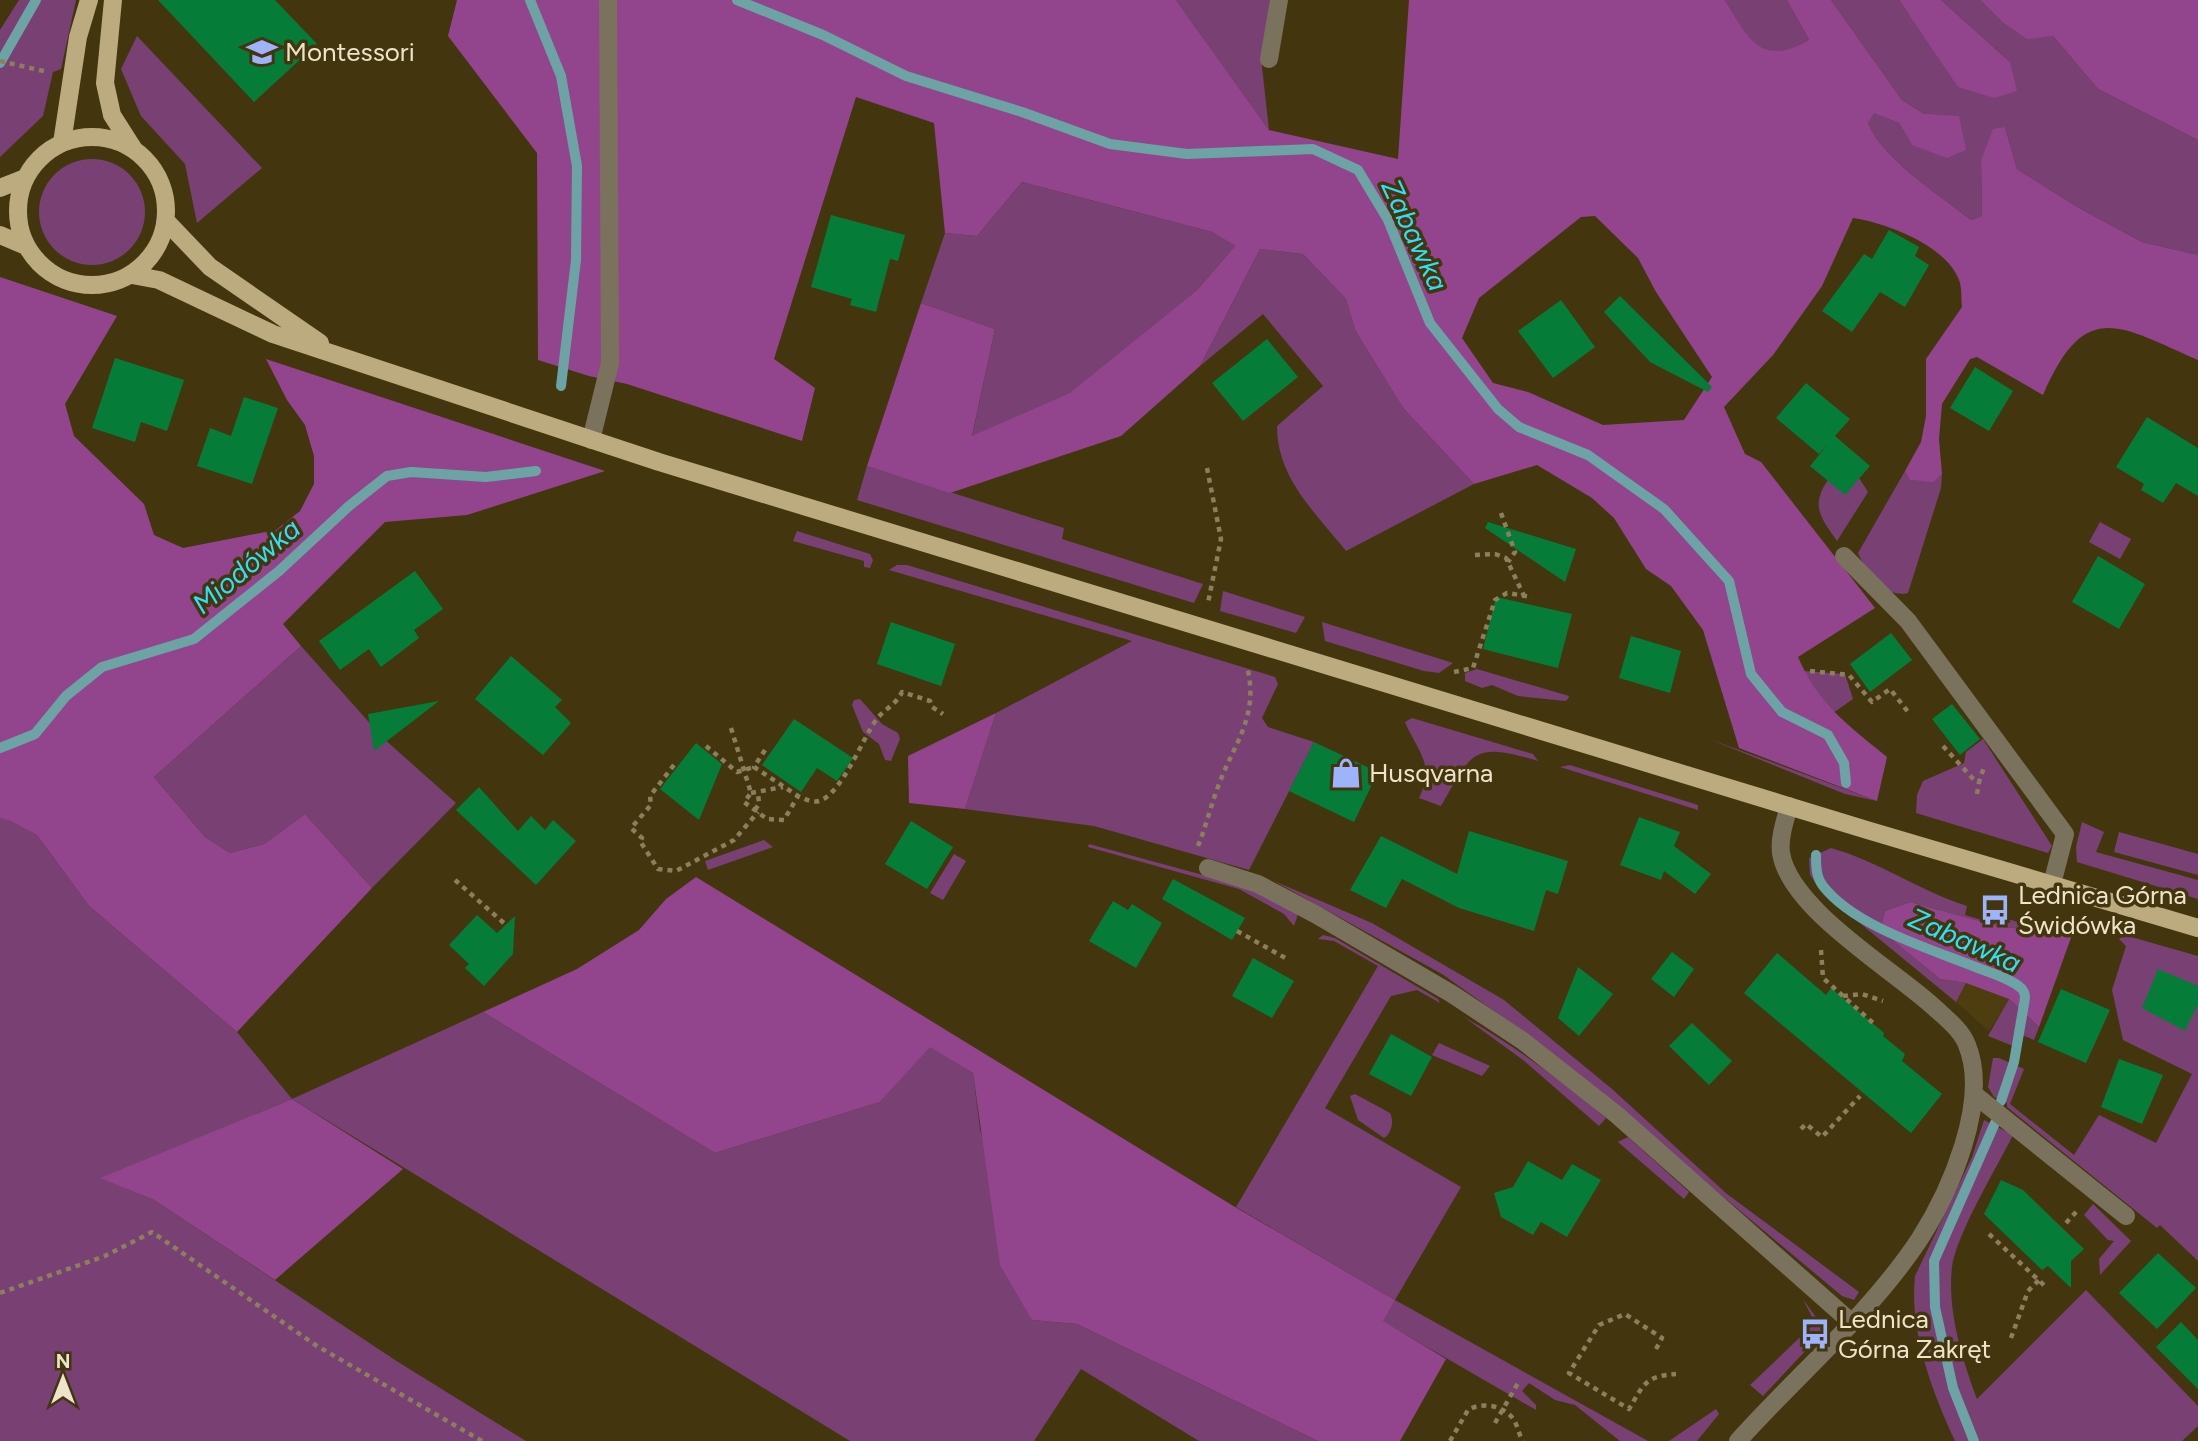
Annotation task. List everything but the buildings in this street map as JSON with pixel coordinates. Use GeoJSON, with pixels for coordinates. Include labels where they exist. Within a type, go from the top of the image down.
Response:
{"type":"FeatureCollection","features":[{"type":"Feature","properties":{"kind":"main road"},"geometry":{"type":"LineString","coordinates":[[62,143],[82,25],[89,0]]}},
{"type":"Feature","properties":{"kind":"main road"},"geometry":{"type":"LineString","coordinates":[[113,0],[105,83],[112,115],[160,181],[166,200],[166,221],[155,251],[132,275],[109,285],[85,286],[61,279],[40,266],[26,246],[17,212],[25,178],[40,158],[62,143],[99,137],[118,141],[135,150]]}},
{"type":"Feature","properties":{"kind":"main road"},"geometry":{"type":"LineString","coordinates":[[0,188],[25,178]]}},
{"type":"Feature","properties":{"kind":"main road"},"geometry":{"type":"LineString","coordinates":[[166,221],[210,267],[338,354]]}},
{"type":"Feature","properties":{"kind":"main road"},"geometry":{"type":"LineString","coordinates":[[0,235],[26,246]]}},
{"type":"Feature","properties":{"kind":"main road"},"geometry":{"type":"LineString","coordinates":[[132,275],[159,280],[273,334],[591,440],[1789,806],[2198,928]]}},
{"type":"Feature","properties":{"kind":"street"},"geometry":{"type":"LineString","coordinates":[[80,0],[82,25]]}},
{"type":"Feature","properties":{"kind":"street"},"geometry":{"type":"LineString","coordinates":[[591,440],[610,363],[608,0]]}},
{"type":"Feature","properties":{"kind":"street"},"geometry":{"type":"LineString","coordinates":[[1269,59],[1279,0]]}},
{"type":"Feature","properties":{"kind":"street"},"geometry":{"type":"LineString","coordinates":[[1844,556],[1908,621],[2065,834],[2052,884]]}},
{"type":"Feature","properties":{"kind":"street"},"geometry":{"type":"LineString","coordinates":[[1738,1441],[1851,1322],[1920,1238],[1959,1157],[1975,1095],[1974,1068],[1967,1042],[1953,1025],[1918,992],[1832,926],[1800,890],[1782,854],[1782,832],[1789,806]]}},
{"type":"Feature","properties":{"kind":"street"},"geometry":{"type":"LineString","coordinates":[[1208,868],[1258,884],[1315,914],[1452,994],[1522,1041],[1617,1115],[1851,1322]]}},
{"type":"Feature","properties":{"kind":"street"},"geometry":{"type":"LineString","coordinates":[[1975,1095],[2126,1216]]}},
{"type":"Feature","properties":{"kind":"path"},"geometry":{"type":"LineString","coordinates":[[0,61],[58,74]]}},
{"type":"Feature","properties":{"kind":"path"},"geometry":{"type":"LineString","coordinates":[[1200,627],[1221,539],[1207,468]]}},
{"type":"Feature","properties":{"kind":"path"},"geometry":{"type":"LineString","coordinates":[[1501,513],[1514,552],[1508,562]]}},
{"type":"Feature","properties":{"kind":"path"},"geometry":{"type":"LineString","coordinates":[[1475,555],[1495,554],[1508,562],[1524,596]]}},
{"type":"Feature","properties":{"kind":"path"},"geometry":{"type":"LineString","coordinates":[[1454,672],[1473,668],[1496,600],[1507,593],[1532,597]]}},
{"type":"Feature","properties":{"kind":"path"},"geometry":{"type":"LineString","coordinates":[[1208,868],[1200,860],[1197,847],[1218,786],[1249,719],[1252,698],[1246,663]]}},
{"type":"Feature","properties":{"kind":"path"},"geometry":{"type":"LineString","coordinates":[[1810,671],[1849,675],[1872,702],[1890,689],[1909,713]]}},
{"type":"Feature","properties":{"kind":"path"},"geometry":{"type":"LineString","coordinates":[[754,766],[798,796],[812,802],[828,797],[858,756],[874,723],[898,701],[902,692],[930,701],[932,708],[943,714]]}},
{"type":"Feature","properties":{"kind":"path"},"geometry":{"type":"LineString","coordinates":[[731,728],[751,793]]}},
{"type":"Feature","properties":{"kind":"path"},"geometry":{"type":"LineString","coordinates":[[706,746],[737,772],[754,766],[765,750]]}},
{"type":"Feature","properties":{"kind":"path"},"geometry":{"type":"LineString","coordinates":[[1942,746],[1970,777],[1979,782]]}},
{"type":"Feature","properties":{"kind":"path"},"geometry":{"type":"LineString","coordinates":[[674,765],[650,796],[651,805],[631,828],[642,838],[640,841],[658,869],[676,871],[734,840],[756,811],[759,804],[758,793]]}},
{"type":"Feature","properties":{"kind":"path"},"geometry":{"type":"LineString","coordinates":[[1977,794],[1984,766]]}},
{"type":"Feature","properties":{"kind":"path"},"geometry":{"type":"LineString","coordinates":[[751,793],[785,787]]}},
{"type":"Feature","properties":{"kind":"path"},"geometry":{"type":"LineString","coordinates":[[751,793],[744,802],[767,819],[784,821],[798,796]]}},
{"type":"Feature","properties":{"kind":"path"},"geometry":{"type":"LineString","coordinates":[[455,880],[505,924]]}},
{"type":"Feature","properties":{"kind":"path"},"geometry":{"type":"LineString","coordinates":[[1237,931],[1289,960]]}},
{"type":"Feature","properties":{"kind":"path"},"geometry":{"type":"LineString","coordinates":[[1820,943],[1823,978],[1873,1023]]}},
{"type":"Feature","properties":{"kind":"path"},"geometry":{"type":"LineString","coordinates":[[1843,996],[1862,994],[1888,1003]]}},
{"type":"Feature","properties":{"kind":"path"},"geometry":{"type":"LineString","coordinates":[[1801,1129],[1806,1124],[1822,1137],[1860,1096]]}},
{"type":"Feature","properties":{"kind":"path"},"geometry":{"type":"LineString","coordinates":[[0,1293],[105,1256],[152,1232],[317,1346],[482,1441]]}},
{"type":"Feature","properties":{"kind":"path"},"geometry":{"type":"LineString","coordinates":[[1989,1234],[2046,1287]]}},
{"type":"Feature","properties":{"kind":"path"},"geometry":{"type":"LineString","coordinates":[[2011,1338],[2028,1291],[2039,1280]]}},
{"type":"Feature","properties":{"kind":"path"},"geometry":{"type":"LineString","coordinates":[[1656,1349],[1662,1338],[1625,1314],[1599,1325],[1569,1373],[1629,1409],[1646,1381],[1658,1375],[1676,1374]]}},
{"type":"Feature","properties":{"kind":"path"},"geometry":{"type":"LineString","coordinates":[[1495,1423],[1518,1383]]}},
{"type":"Feature","properties":{"kind":"path"},"geometry":{"type":"LineString","coordinates":[[1450,1441],[1472,1407],[1493,1406],[1515,1421],[1524,1441]]}},
{"type":"Feature","properties":{"kind":"shaded area"},"geometry":{"type":"Polygon","coordinates":[[[19,0],[76,0],[61,69],[53,72],[43,116],[0,157],[0,30],[19,0]]]}},
{"type":"Feature","properties":{"kind":"shaded area"},"geometry":{"type":"Polygon","coordinates":[[[457,0],[1176,0],[1269,130],[1398,159],[1409,0],[1725,0],[1741,26],[1757,44],[1778,51],[1809,40],[1787,0],[1831,0],[1902,100],[1924,114],[1959,116],[1966,150],[1947,158],[1912,145],[1899,123],[1874,113],[1868,123],[1875,137],[1899,163],[1971,220],[1982,216],[1981,160],[1993,129],[2005,127],[2017,169],[2079,208],[2142,242],[2198,255],[2198,360],[2146,337],[2125,330],[2106,328],[2089,332],[2074,344],[2058,364],[2043,395],[1977,357],[1970,359],[1942,404],[1939,439],[1942,474],[1933,482],[1910,480],[1905,471],[1921,442],[1926,416],[1926,359],[1962,307],[1960,283],[1952,267],[1928,246],[1882,225],[1853,218],[1822,286],[1773,355],[1724,407],[1745,454],[1761,462],[1875,608],[1798,657],[1815,688],[1835,713],[1887,757],[1877,801],[1739,748],[1703,630],[1671,586],[1646,569],[1614,518],[1592,498],[1537,465],[1474,484],[1403,408],[1355,330],[1346,299],[1303,254],[1260,249],[1200,366],[1121,436],[950,493],[867,466],[921,303],[995,329],[972,436],[1070,393],[1197,290],[1235,246],[1212,232],[1022,182],[977,236],[945,233],[934,123],[856,97],[774,359],[815,388],[802,441],[627,384],[589,376],[538,360],[537,153],[448,36],[457,0]],[[1595,216],[1581,217],[1479,298],[1462,338],[1493,383],[1528,392],[1603,425],[1684,420],[1712,377],[1656,292],[1638,258],[1595,216]]]}},
{"type":"Feature","properties":{"kind":"shaded area"},"geometry":{"type":"Polygon","coordinates":[[[1176,0],[1270,0],[1262,67],[1269,130],[1176,0]]]}},
{"type":"Feature","properties":{"kind":"shaded area"},"geometry":{"type":"Polygon","coordinates":[[[1725,0],[1787,0],[1809,40],[1792,48],[1767,50],[1749,37],[1725,0]]]}},
{"type":"Feature","properties":{"kind":"shaded area"},"geometry":{"type":"Polygon","coordinates":[[[1831,0],[1899,0],[1909,15],[2010,62],[1941,0],[1980,0],[2001,21],[2053,36],[2098,89],[2198,140],[2198,255],[2142,242],[2079,208],[2017,169],[2005,127],[1981,160],[1982,216],[1971,220],[1913,176],[1875,137],[1868,123],[1873,112],[1899,123],[1912,145],[1924,114],[1902,100],[1831,0]]]}},
{"type":"Feature","properties":{"kind":"shaded area"},"geometry":{"type":"Polygon","coordinates":[[[1899,0],[1941,0],[2010,62],[2017,91],[1994,98],[1958,87],[1899,0]]]}},
{"type":"Feature","properties":{"kind":"shaded area"},"geometry":{"type":"Polygon","coordinates":[[[1980,0],[2198,0],[2198,140],[2098,89],[2053,36],[2027,39],[2001,21],[1980,0]]]}},
{"type":"Feature","properties":{"kind":"shaded area"},"geometry":{"type":"Polygon","coordinates":[[[137,36],[262,168],[197,223],[185,164],[141,116],[121,69],[137,36]]]}},
{"type":"Feature","properties":{"kind":"shaded area"},"geometry":{"type":"Polygon","coordinates":[[[92,159],[112,163],[129,175],[141,192],[145,212],[141,232],[129,249],[112,261],[92,265],[72,261],[55,249],[43,232],[39,212],[43,192],[55,175],[72,163],[92,159]]]}},
{"type":"Feature","properties":{"kind":"shaded area"},"geometry":{"type":"Polygon","coordinates":[[[1022,182],[1212,232],[1235,246],[1197,290],[1070,394],[972,437],[995,329],[921,303],[945,233],[977,236],[1022,182]]]}},
{"type":"Feature","properties":{"kind":"shaded area"},"geometry":{"type":"Polygon","coordinates":[[[1260,249],[1303,254],[1346,299],[1355,330],[1403,408],[1474,484],[1346,551],[1300,493],[1283,462],[1279,445],[1277,426],[1323,386],[1263,314],[1200,366],[1260,249]]]}},
{"type":"Feature","properties":{"kind":"shaded area"},"geometry":{"type":"Polygon","coordinates":[[[0,277],[117,316],[65,404],[74,436],[144,504],[154,535],[183,548],[276,530],[300,511],[314,484],[314,456],[305,425],[287,400],[266,359],[605,471],[467,515],[385,522],[283,624],[301,646],[154,777],[205,837],[230,853],[264,844],[305,814],[372,888],[237,1032],[89,906],[37,835],[0,818],[0,277]]]}},
{"type":"Feature","properties":{"kind":"shaded area"},"geometry":{"type":"Polygon","coordinates":[[[867,466],[1064,528],[1062,539],[1203,584],[1194,603],[857,500],[867,466]]]}},
{"type":"Feature","properties":{"kind":"shaded area"},"geometry":{"type":"Polygon","coordinates":[[[1905,471],[1911,480],[1933,481],[1942,474],[1941,488],[1908,593],[1900,594],[1878,582],[1858,553],[1905,471]]]}},
{"type":"Feature","properties":{"kind":"shaded area"},"geometry":{"type":"Polygon","coordinates":[[[1859,478],[1868,492],[1837,541],[1822,518],[1820,497],[1828,480],[1859,478]]]}},
{"type":"Feature","properties":{"kind":"shaded area"},"geometry":{"type":"Polygon","coordinates":[[[2100,522],[2131,539],[2120,559],[2089,542],[2100,522]]]}},
{"type":"Feature","properties":{"kind":"shaded area"},"geometry":{"type":"Polygon","coordinates":[[[797,531],[870,554],[873,560],[870,568],[864,567],[864,561],[793,541],[797,531]]]}},
{"type":"Feature","properties":{"kind":"shaded area"},"geometry":{"type":"Polygon","coordinates":[[[897,565],[907,565],[1275,677],[1278,684],[1262,718],[1268,727],[1314,742],[1249,870],[1094,826],[965,809],[996,713],[1132,641],[889,570],[897,565]]]}},
{"type":"Feature","properties":{"kind":"shaded area"},"geometry":{"type":"Polygon","coordinates":[[[1223,591],[1305,617],[1296,633],[1220,611],[1223,591]]]}},
{"type":"Feature","properties":{"kind":"shaded area"},"geometry":{"type":"Polygon","coordinates":[[[1322,622],[1453,663],[1439,673],[1424,671],[1325,641],[1322,622]]]}},
{"type":"Feature","properties":{"kind":"shaded area"},"geometry":{"type":"Polygon","coordinates":[[[301,646],[383,738],[456,803],[372,888],[305,814],[264,844],[230,853],[205,837],[154,777],[301,646]]]}},
{"type":"Feature","properties":{"kind":"shaded area"},"geometry":{"type":"Polygon","coordinates":[[[1477,669],[1569,696],[1565,701],[1518,696],[1492,685],[1482,688],[1465,681],[1465,673],[1477,669]]]}},
{"type":"Feature","properties":{"kind":"shaded area"},"geometry":{"type":"Polygon","coordinates":[[[1804,671],[1845,674],[1853,699],[1833,713],[1810,686],[1804,671]]]}},
{"type":"Feature","properties":{"kind":"shaded area"},"geometry":{"type":"Polygon","coordinates":[[[860,699],[882,724],[898,733],[900,739],[891,761],[885,760],[879,744],[863,732],[852,705],[854,700],[860,699]]]}},
{"type":"Feature","properties":{"kind":"shaded area"},"geometry":{"type":"Polygon","coordinates":[[[996,713],[965,809],[909,803],[908,756],[996,713]]]}},
{"type":"Feature","properties":{"kind":"shaded area"},"geometry":{"type":"Polygon","coordinates":[[[1412,718],[1533,754],[1538,761],[1500,752],[1477,755],[1461,773],[1441,806],[1419,798],[1426,776],[1423,758],[1405,722],[1412,718]]]}},
{"type":"Feature","properties":{"kind":"shaded area"},"geometry":{"type":"Polygon","coordinates":[[[1709,739],[1877,801],[1845,794],[1709,739]]]}},
{"type":"Feature","properties":{"kind":"shaded area"},"geometry":{"type":"Polygon","coordinates":[[[1983,739],[2052,846],[2048,853],[1916,813],[1917,795],[1923,781],[1964,763],[1966,752],[1983,739]]]}},
{"type":"Feature","properties":{"kind":"shaded area"},"geometry":{"type":"Polygon","coordinates":[[[1570,765],[1698,805],[1698,810],[1560,767],[1570,765]]]}},
{"type":"Feature","properties":{"kind":"shaded area"},"geometry":{"type":"Polygon","coordinates":[[[0,818],[11,820],[37,835],[89,906],[237,1032],[292,1099],[101,1178],[154,1200],[398,1362],[526,1441],[0,1441],[0,818]]]}},
{"type":"Feature","properties":{"kind":"shaded area"},"geometry":{"type":"Polygon","coordinates":[[[2082,822],[2104,832],[2096,852],[2198,880],[2198,899],[2077,862],[2076,847],[2082,822]]]}},
{"type":"Feature","properties":{"kind":"shaded area"},"geometry":{"type":"Polygon","coordinates":[[[2119,832],[2198,854],[2198,875],[2114,852],[2119,832]]]}},
{"type":"Feature","properties":{"kind":"shaded area"},"geometry":{"type":"Polygon","coordinates":[[[764,840],[773,847],[708,870],[705,861],[764,840]]]}},
{"type":"Feature","properties":{"kind":"shaded area"},"geometry":{"type":"Polygon","coordinates":[[[1089,844],[1247,887],[1298,914],[1294,926],[1284,914],[1239,889],[1088,847],[1089,844]]]}},
{"type":"Feature","properties":{"kind":"shaded area"},"geometry":{"type":"Polygon","coordinates":[[[1831,848],[1865,860],[1967,906],[1965,915],[1995,924],[1997,915],[2023,924],[2073,932],[2002,927],[1910,902],[1885,911],[1880,930],[1940,979],[1966,983],[1956,1002],[1822,892],[1810,875],[1809,858],[1831,848]]]}},
{"type":"Feature","properties":{"kind":"shaded area"},"geometry":{"type":"Polygon","coordinates":[[[954,854],[966,861],[943,900],[930,893],[954,854]]]}},
{"type":"Feature","properties":{"kind":"shaded area"},"geometry":{"type":"Polygon","coordinates":[[[696,877],[1235,1207],[1395,1300],[1383,1321],[1446,1359],[1400,1441],[1318,1441],[1077,1324],[1032,1320],[1000,1265],[973,1073],[930,1047],[880,1102],[715,1153],[483,1012],[577,969],[639,930],[666,899],[696,877]]]}},
{"type":"Feature","properties":{"kind":"shaded area"},"geometry":{"type":"Polygon","coordinates":[[[1274,881],[1372,923],[1504,1000],[1612,1089],[1727,1194],[1859,1292],[1854,1300],[1842,1296],[1543,1046],[1442,974],[1274,881]]]}},
{"type":"Feature","properties":{"kind":"shaded area"},"geometry":{"type":"Polygon","coordinates":[[[1910,902],[2002,927],[2073,932],[2039,1027],[2009,999],[1966,983],[1940,979],[1880,930],[1885,911],[1910,902]]]}},
{"type":"Feature","properties":{"kind":"shaded area"},"geometry":{"type":"Polygon","coordinates":[[[1323,935],[1335,938],[1438,999],[1440,1003],[1417,990],[1391,996],[1325,1108],[1461,1187],[1395,1300],[1236,1207],[1378,966],[1334,941],[1318,939],[1323,935]]]}},
{"type":"Feature","properties":{"kind":"shaded area"},"geometry":{"type":"Polygon","coordinates":[[[2124,935],[2198,956],[2198,1261],[2160,1225],[2157,1228],[2007,1107],[2007,1103],[1994,1097],[1988,1087],[1993,1058],[2024,1069],[2010,1104],[2074,1155],[2099,1115],[2156,1143],[2192,1074],[2123,1040],[2112,990],[2126,946],[2119,939],[2124,935]]]}},
{"type":"Feature","properties":{"kind":"shaded area"},"geometry":{"type":"Polygon","coordinates":[[[1966,983],[2009,999],[1989,1031],[1956,1002],[1966,983]]]}},
{"type":"Feature","properties":{"kind":"shaded area"},"geometry":{"type":"Polygon","coordinates":[[[2009,999],[2039,1027],[2034,1040],[2022,1035],[2018,1048],[1988,1036],[2009,999]]]}},
{"type":"Feature","properties":{"kind":"shaded area"},"geometry":{"type":"Polygon","coordinates":[[[483,1012],[715,1153],[880,1102],[930,1046],[973,1073],[980,1129],[1032,1320],[1077,1324],[1318,1441],[1199,1441],[1081,1369],[1034,1441],[850,1441],[292,1099],[483,1012]]]}},
{"type":"Feature","properties":{"kind":"shaded area"},"geometry":{"type":"Polygon","coordinates":[[[1464,1017],[1538,1064],[1606,1118],[1599,1126],[1523,1060],[1464,1017]]]}},
{"type":"Feature","properties":{"kind":"shaded area"},"geometry":{"type":"Polygon","coordinates":[[[1439,1043],[1490,1066],[1482,1076],[1432,1055],[1439,1043]]]}},
{"type":"Feature","properties":{"kind":"shaded area"},"geometry":{"type":"Polygon","coordinates":[[[1355,1094],[1390,1113],[1392,1127],[1384,1138],[1358,1120],[1350,1096],[1355,1094]]]}},
{"type":"Feature","properties":{"kind":"shaded area"},"geometry":{"type":"Polygon","coordinates":[[[292,1099],[403,1169],[275,1280],[154,1200],[100,1178],[292,1099]]]}},
{"type":"Feature","properties":{"kind":"shaded area"},"geometry":{"type":"Polygon","coordinates":[[[1984,1120],[2013,1135],[1961,1237],[1952,1267],[1954,1317],[1961,1351],[1977,1399],[2086,1290],[2198,1406],[2198,1426],[2182,1441],[1955,1441],[1924,1360],[1915,1318],[1915,1276],[1972,1157],[1984,1120]]]}},
{"type":"Feature","properties":{"kind":"shaded area"},"geometry":{"type":"Polygon","coordinates":[[[1628,1137],[1689,1192],[1684,1199],[1618,1142],[1628,1137]]]}},
{"type":"Feature","properties":{"kind":"shaded area"},"geometry":{"type":"Polygon","coordinates":[[[2093,1204],[2131,1241],[2100,1275],[2099,1259],[2114,1241],[2108,1240],[2084,1215],[2093,1204]]]}},
{"type":"Feature","properties":{"kind":"shaded area"},"geometry":{"type":"Polygon","coordinates":[[[1803,1299],[1825,1330],[1763,1396],[1750,1385],[1815,1323],[1803,1299]]]}},
{"type":"Feature","properties":{"kind":"shaded area"},"geometry":{"type":"Polygon","coordinates":[[[1395,1300],[1648,1441],[1620,1441],[1575,1405],[1555,1400],[1529,1383],[1522,1391],[1536,1405],[1536,1410],[1382,1321],[1395,1300]]]}},
{"type":"Feature","properties":{"kind":"shaded area"},"geometry":{"type":"Polygon","coordinates":[[[1716,1409],[1719,1414],[1697,1441],[1669,1441],[1716,1409]]]}},
{"type":"Feature","properties":{"kind":"waterway"},"geometry":{"type":"LineString","coordinates":[[0,63],[36,0]]}},
{"type":"Feature","properties":{"kind":"waterway","name":"Miodówka"},"geometry":{"type":"LineString","coordinates":[[530,0],[561,76],[577,166],[576,260],[561,386]]}},
{"type":"Feature","properties":{"kind":"waterway","name":"Zabawka"},"geometry":{"type":"LineString","coordinates":[[737,0],[823,35],[906,76],[1022,112],[1110,144],[1187,154],[1313,149],[1358,170],[1388,220],[1430,323],[1498,409],[1519,427],[1588,455],[1664,509],[1729,581],[1751,674],[1782,712],[1828,735],[1844,763],[1846,783]]}},
{"type":"Feature","properties":{"kind":"waterway","name":"Miodówka"},"geometry":{"type":"LineString","coordinates":[[0,748],[35,734],[66,696],[102,667],[194,639],[279,571],[349,506],[387,476],[411,472],[486,477],[536,471]]}},
{"type":"Feature","properties":{"kind":"waterway","name":"Zabawka"},"geometry":{"type":"LineString","coordinates":[[1816,855],[1821,883],[1837,901],[1854,913],[1917,945],[2013,982],[2022,989],[2025,1000],[2014,1062],[2001,1101]]}},
{"type":"Feature","properties":{"kind":"waterway","name":"Zabawka"},"geometry":{"type":"LineString","coordinates":[[1974,1441],[1953,1388],[1935,1307],[1934,1261],[1995,1123]]}},
{"type":"Feature","properties":{"kind":"place","name":"Montessori"},"geometry":{"type":"Point","coordinates":[262,52]}},
{"type":"Feature","properties":{"kind":"place","name":"Husqvarna"},"geometry":{"type":"Point","coordinates":[1346,773]}},
{"type":"Feature","properties":{"kind":"place","name":"Lednica Górna Świdówka"},"geometry":{"type":"Point","coordinates":[1995,910]}},
{"type":"Feature","properties":{"kind":"place","name":"Lednica Górna Zakręt"},"geometry":{"type":"Point","coordinates":[1815,1334]}}]}
